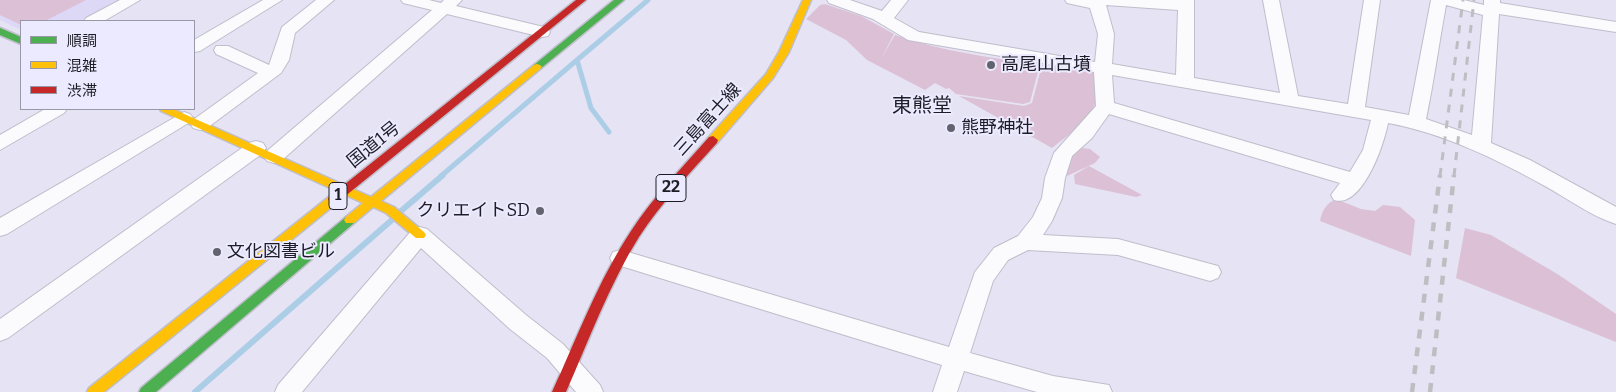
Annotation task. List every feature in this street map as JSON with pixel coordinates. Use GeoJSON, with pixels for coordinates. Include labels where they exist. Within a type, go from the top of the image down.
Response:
{"type":"FeatureCollection","features":[{"type":"Feature","properties":{"kind":"main road","name":"国道1号"},"geometry":{"type":"LineString","coordinates":[[94,392],[582,0]]}},
{"type":"Feature","properties":{"kind":"main road","name":"1"},"geometry":{"type":"LineString","coordinates":[[146,392],[370,203],[620,0]]}},
{"type":"Feature","properties":{"kind":"main road","name":"三島富士線"},"geometry":{"type":"LineString","coordinates":[[559,392],[621,258],[661,198],[770,76],[784,52],[807,0]]}},
{"type":"Feature","properties":{"kind":"main road"},"geometry":{"type":"LineString","coordinates":[[0,31],[20,41]]}},
{"type":"Feature","properties":{"kind":"main road"},"geometry":{"type":"LineString","coordinates":[[167,110],[265,152],[370,203],[390,210],[420,235]]}},
{"type":"Feature","properties":{"kind":"street"},"geometry":{"type":"LineString","coordinates":[[94,20],[132,0]]}},
{"type":"Feature","properties":{"kind":"street"},"geometry":{"type":"LineString","coordinates":[[195,46],[274,0]]}},
{"type":"Feature","properties":{"kind":"street"},"geometry":{"type":"LineString","coordinates":[[0,228],[192,121],[271,72],[283,57],[285,37],[288,31],[326,0]]}},
{"type":"Feature","properties":{"kind":"street"},"geometry":{"type":"LineString","coordinates":[[409,0],[449,4],[542,32]]}},
{"type":"Feature","properties":{"kind":"street"},"geometry":{"type":"LineString","coordinates":[[835,0],[884,19],[914,36],[1290,101],[1356,110],[1416,122],[1481,146],[1523,165],[1616,216]]}},
{"type":"Feature","properties":{"kind":"street"},"geometry":{"type":"LineString","coordinates":[[884,19],[900,0]]}},
{"type":"Feature","properties":{"kind":"street"},"geometry":{"type":"LineString","coordinates":[[1073,0],[1186,3],[1185,83]]}},
{"type":"Feature","properties":{"kind":"street"},"geometry":{"type":"LineString","coordinates":[[1270,0],[1290,101]]}},
{"type":"Feature","properties":{"kind":"street"},"geometry":{"type":"LineString","coordinates":[[1356,110],[1372,0]]}},
{"type":"Feature","properties":{"kind":"street"},"geometry":{"type":"LineString","coordinates":[[1416,122],[1427,74],[1426,61],[1439,0]]}},
{"type":"Feature","properties":{"kind":"street"},"geometry":{"type":"LineString","coordinates":[[1446,0],[1616,26]]}},
{"type":"Feature","properties":{"kind":"street"},"geometry":{"type":"LineString","coordinates":[[945,392],[983,278],[1001,254],[1025,242],[1042,221],[1052,198],[1055,178],[1064,153],[1085,132],[1105,107],[1103,69],[1106,34],[1097,1]]}},
{"type":"Feature","properties":{"kind":"street"},"geometry":{"type":"LineString","coordinates":[[0,331],[265,152],[449,4]]}},
{"type":"Feature","properties":{"kind":"street"},"geometry":{"type":"LineString","coordinates":[[1481,146],[1491,6]]}},
{"type":"Feature","properties":{"kind":"street"},"geometry":{"type":"LineString","coordinates":[[222,50],[271,72]]}},
{"type":"Feature","properties":{"kind":"street"},"geometry":{"type":"LineString","coordinates":[[1105,107],[1355,180]]}},
{"type":"Feature","properties":{"kind":"street"},"geometry":{"type":"LineString","coordinates":[[0,144],[56,110]]}},
{"type":"Feature","properties":{"kind":"street"},"geometry":{"type":"LineString","coordinates":[[1341,195],[1364,170],[1374,148],[1381,116]]}},
{"type":"Feature","properties":{"kind":"street"},"geometry":{"type":"LineString","coordinates":[[287,392],[420,235],[518,322],[555,350],[590,392]]}},
{"type":"Feature","properties":{"kind":"street"},"geometry":{"type":"LineString","coordinates":[[1025,242],[1118,247],[1210,272]]}},
{"type":"Feature","properties":{"kind":"street"},"geometry":{"type":"LineString","coordinates":[[621,258],[956,359],[1053,386],[1100,392]]}},
{"type":"Feature","properties":{"kind":"shaded area"},"geometry":{"type":"Polygon","coordinates":[[[0,0],[122,0],[83,20],[20,20],[20,30],[0,20],[0,0]]]}},
{"type":"Feature","properties":{"kind":"shaded area"},"geometry":{"type":"Polygon","coordinates":[[[0,0],[86,0],[47,20],[20,20],[20,25],[0,15],[0,0]]]}},
{"type":"Feature","properties":{"kind":"shaded area"},"geometry":{"type":"Polygon","coordinates":[[[825,4],[861,16],[894,34],[881,59],[895,35],[966,53],[1040,64],[1030,102],[1023,104],[956,94],[949,88],[946,89],[935,83],[925,90],[867,60],[846,40],[806,19],[820,5],[825,4]]]}},
{"type":"Feature","properties":{"kind":"shaded area"},"geometry":{"type":"Polygon","coordinates":[[[1042,65],[1097,73],[1096,101],[1089,115],[1078,127],[1052,148],[959,96],[1024,106],[1032,103],[1042,65]]]}},
{"type":"Feature","properties":{"kind":"shaded area"},"geometry":{"type":"Polygon","coordinates":[[[1083,148],[1090,149],[1100,157],[1095,163],[1067,176],[1062,171],[1070,157],[1083,148]]]}},
{"type":"Feature","properties":{"kind":"shaded area"},"geometry":{"type":"Polygon","coordinates":[[[1089,166],[1142,195],[1136,197],[1075,184],[1074,175],[1089,166]]]}},
{"type":"Feature","properties":{"kind":"shaded area"},"geometry":{"type":"Polygon","coordinates":[[[1336,199],[1361,209],[1375,211],[1383,205],[1400,207],[1415,220],[1411,256],[1320,221],[1325,207],[1336,199]]]}},
{"type":"Feature","properties":{"kind":"shaded area"},"geometry":{"type":"Polygon","coordinates":[[[1465,228],[1491,235],[1559,275],[1616,314],[1616,342],[1456,278],[1465,228]]]}},
{"type":"Feature","properties":{"kind":"waterway"},"geometry":{"type":"LineString","coordinates":[[577,60],[648,0]]}},
{"type":"Feature","properties":{"kind":"waterway"},"geometry":{"type":"LineString","coordinates":[[441,176],[577,60]]}},
{"type":"Feature","properties":{"kind":"waterway"},"geometry":{"type":"LineString","coordinates":[[577,60],[591,108],[609,132]]}},
{"type":"Feature","properties":{"kind":"waterway"},"geometry":{"type":"LineString","coordinates":[[401,211],[443,175]]}},
{"type":"Feature","properties":{"kind":"waterway"},"geometry":{"type":"LineString","coordinates":[[195,392],[393,219]]}},
{"type":"Feature","properties":{"kind":"railway"},"geometry":{"type":"LineString","coordinates":[[1440,176],[1463,0]]}},
{"type":"Feature","properties":{"kind":"railway"},"geometry":{"type":"LineString","coordinates":[[1454,176],[1474,0]]}},
{"type":"Feature","properties":{"kind":"railway"},"geometry":{"type":"LineString","coordinates":[[1412,392],[1440,175]]}},
{"type":"Feature","properties":{"kind":"railway"},"geometry":{"type":"LineString","coordinates":[[1430,392],[1454,175]]}},
{"type":"Feature","properties":{"kind":"traffic: fast"},"geometry":{"type":"LineString","coordinates":[[537,67],[620,0]]}},
{"type":"Feature","properties":{"kind":"traffic: fast"},"geometry":{"type":"LineString","coordinates":[[0,31],[20,41]]}},
{"type":"Feature","properties":{"kind":"traffic: fast"},"geometry":{"type":"LineString","coordinates":[[146,392],[350,220]]}},
{"type":"Feature","properties":{"kind":"traffic: slow"},"geometry":{"type":"LineString","coordinates":[[713,140],[770,76],[784,52],[807,0]]}},
{"type":"Feature","properties":{"kind":"traffic: slow"},"geometry":{"type":"LineString","coordinates":[[350,220],[537,67]]}},
{"type":"Feature","properties":{"kind":"traffic: slow"},"geometry":{"type":"LineString","coordinates":[[167,110],[390,210],[420,235]]}},
{"type":"Feature","properties":{"kind":"traffic: slow"},"geometry":{"type":"LineString","coordinates":[[94,392],[334,199]]}},
{"type":"Feature","properties":{"kind":"traffic: jam"},"geometry":{"type":"LineString","coordinates":[[334,199],[582,0]]}},
{"type":"Feature","properties":{"kind":"traffic: jam"},"geometry":{"type":"LineString","coordinates":[[559,392],[613,272],[635,234],[662,197],[713,140]]}},
{"type":"Feature","properties":{"kind":"place","name":"高尾山古墳"},"geometry":{"type":"Point","coordinates":[991,65]}},
{"type":"Feature","properties":{"kind":"place","name":"熊野神社"},"geometry":{"type":"Point","coordinates":[951,128]}},
{"type":"Feature","properties":{"kind":"place","name":"クリエイトSD"},"geometry":{"type":"Point","coordinates":[540,211]}},
{"type":"Feature","properties":{"kind":"place","name":"文化図書ビル"},"geometry":{"type":"Point","coordinates":[217,252]}},
{"type":"Feature","properties":{"kind":"district","name":"東熊堂"},"geometry":{"type":"Point","coordinates":[922,106]}}]}
